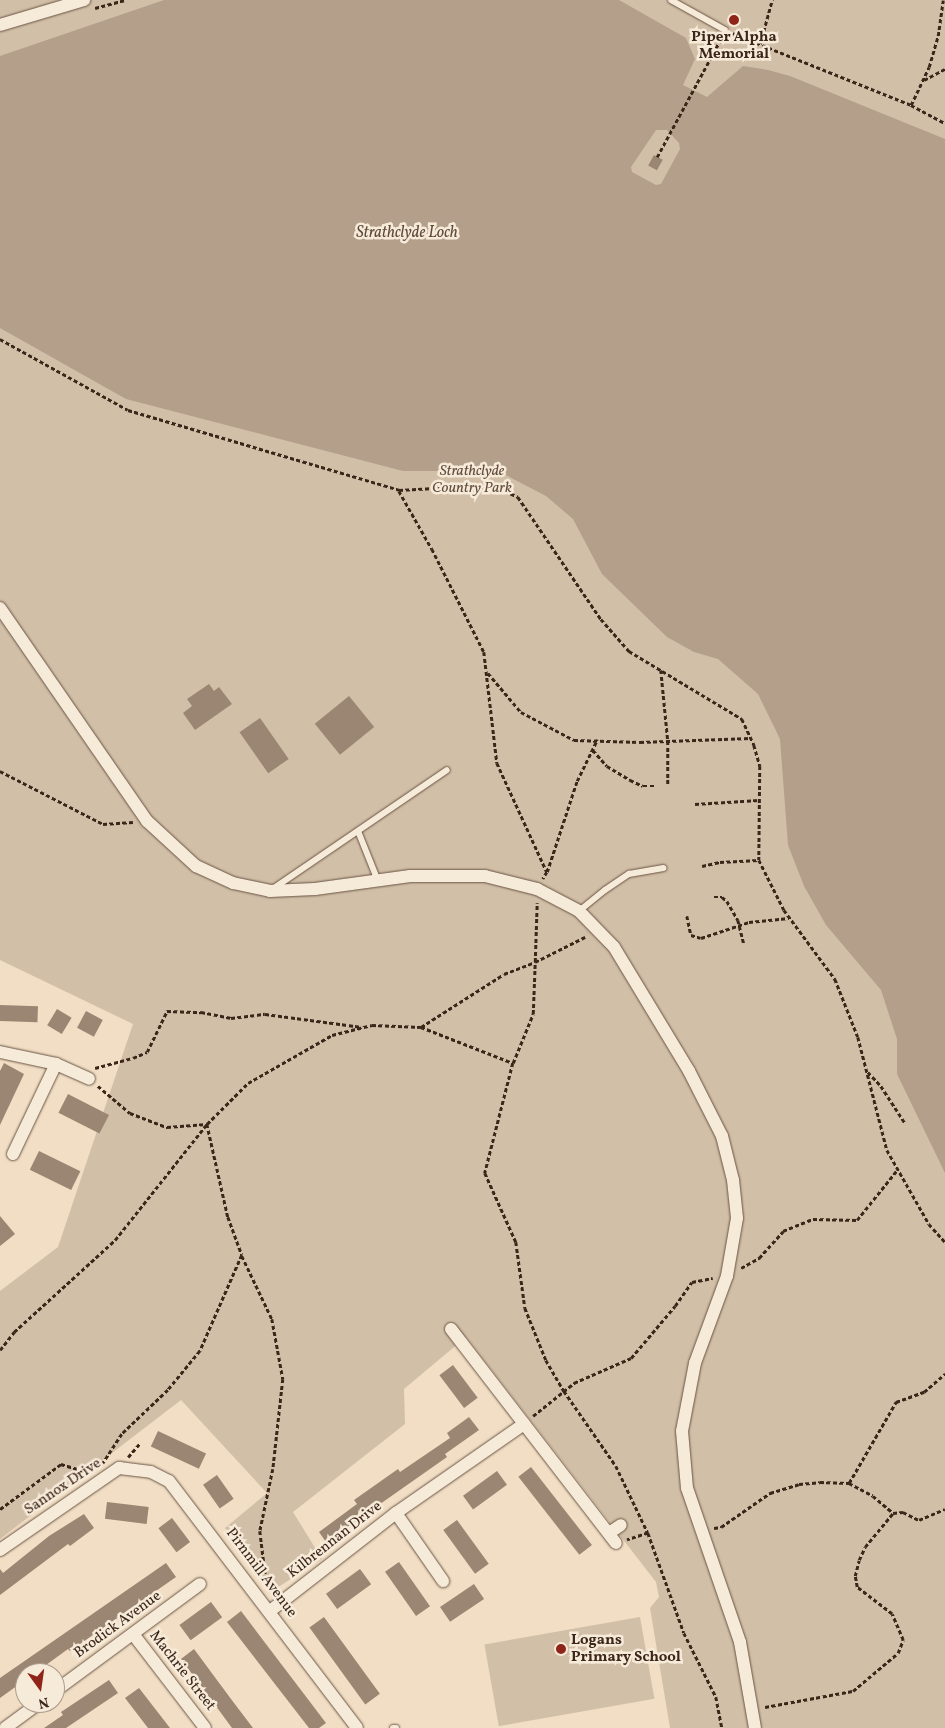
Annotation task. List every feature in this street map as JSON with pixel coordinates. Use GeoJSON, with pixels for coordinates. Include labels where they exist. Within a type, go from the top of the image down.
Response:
{"type":"FeatureCollection","features":[{"type":"Feature","properties":{"kind":"street"},"geometry":{"type":"LineString","coordinates":[[0,25],[84,0]]}},
{"type":"Feature","properties":{"kind":"street"},"geometry":{"type":"LineString","coordinates":[[0,608],[147,821],[196,866],[233,883],[270,891],[314,889],[410,876],[485,876],[537,889],[579,911],[614,947],[688,1070],[722,1136],[733,1180],[737,1218],[727,1276],[695,1363],[682,1430],[687,1488],[740,1642],[755,1728]]}},
{"type":"Feature","properties":{"kind":"street"},"geometry":{"type":"LineString","coordinates":[[0,1052],[56,1064],[85,1077]]}},
{"type":"Feature","properties":{"kind":"street"},"geometry":{"type":"LineString","coordinates":[[13,1154],[56,1064]]}},
{"type":"Feature","properties":{"kind":"street"},"geometry":{"type":"LineString","coordinates":[[451,1330],[612,1538],[620,1525]]}},
{"type":"Feature","properties":{"kind":"street","name":"Kilbrennan Drive"},"geometry":{"type":"LineString","coordinates":[[270,1611],[396,1513],[524,1424]]}},
{"type":"Feature","properties":{"kind":"street","name":"Sannox Drive"},"geometry":{"type":"LineString","coordinates":[[0,1550],[96,1480],[119,1468]]}},
{"type":"Feature","properties":{"kind":"street","name":"Pirnmill Avenue"},"geometry":{"type":"LineString","coordinates":[[119,1468],[151,1472],[169,1481],[270,1611],[356,1728]]}},
{"type":"Feature","properties":{"kind":"street","name":"Kilbrennan Drive"},"geometry":{"type":"LineString","coordinates":[[396,1513],[443,1581]]}},
{"type":"Feature","properties":{"kind":"street","name":"Brodick Avenue"},"geometry":{"type":"LineString","coordinates":[[65,1684],[200,1584]]}},
{"type":"Feature","properties":{"kind":"street","name":"Machrie Street"},"geometry":{"type":"LineString","coordinates":[[132,1634],[205,1728]]}},
{"type":"Feature","properties":{"kind":"street"},"geometry":{"type":"LineString","coordinates":[[5,1728],[25,1713]]}},
{"type":"Feature","properties":{"kind":"lane"},"geometry":{"type":"LineString","coordinates":[[671,0],[725,30]]}},
{"type":"Feature","properties":{"kind":"lane"},"geometry":{"type":"LineString","coordinates":[[270,891],[447,770]]}},
{"type":"Feature","properties":{"kind":"lane"},"geometry":{"type":"LineString","coordinates":[[358,831],[378,881]]}},
{"type":"Feature","properties":{"kind":"lane"},"geometry":{"type":"LineString","coordinates":[[579,911],[629,874],[663,868]]}},
{"type":"Feature","properties":{"kind":"path"},"geometry":{"type":"LineString","coordinates":[[760,44],[772,0]]}},
{"type":"Feature","properties":{"kind":"path"},"geometry":{"type":"LineString","coordinates":[[911,105],[929,67],[938,36],[943,0]]}},
{"type":"Feature","properties":{"kind":"path"},"geometry":{"type":"LineString","coordinates":[[657,157],[698,84],[725,30],[911,105],[945,123]]}},
{"type":"Feature","properties":{"kind":"path"},"geometry":{"type":"LineString","coordinates":[[922,80],[945,69]]}},
{"type":"Feature","properties":{"kind":"path"},"geometry":{"type":"LineString","coordinates":[[0,339],[128,410],[399,490],[453,487],[499,488],[518,497],[601,619],[629,652],[742,719],[751,738],[760,766],[759,860],[790,918],[835,979],[858,1037],[887,1150],[924,1216],[945,1242]]}},
{"type":"Feature","properties":{"kind":"path"},"geometry":{"type":"LineString","coordinates":[[399,490],[432,549],[484,652],[496,763],[547,872]]}},
{"type":"Feature","properties":{"kind":"path"},"geometry":{"type":"LineString","coordinates":[[661,670],[668,741],[668,784]]}},
{"type":"Feature","properties":{"kind":"path"},"geometry":{"type":"LineString","coordinates":[[486,671],[521,712],[574,740],[668,741],[751,738]]}},
{"type":"Feature","properties":{"kind":"path"},"geometry":{"type":"LineString","coordinates":[[597,740],[577,780],[547,872],[537,889],[533,1014],[513,1063],[485,1173],[516,1242],[526,1308],[546,1360],[564,1391],[616,1466],[648,1533],[684,1633],[716,1697],[722,1728]]}},
{"type":"Feature","properties":{"kind":"path"},"geometry":{"type":"LineString","coordinates":[[593,750],[607,766],[630,780],[643,786],[656,786]]}},
{"type":"Feature","properties":{"kind":"path"},"geometry":{"type":"LineString","coordinates":[[0,771],[103,824],[147,821]]}},
{"type":"Feature","properties":{"kind":"path"},"geometry":{"type":"LineString","coordinates":[[694,804],[759,800]]}},
{"type":"Feature","properties":{"kind":"path"},"geometry":{"type":"LineString","coordinates":[[702,866],[720,862],[759,860]]}},
{"type":"Feature","properties":{"kind":"path"},"geometry":{"type":"LineString","coordinates":[[714,897],[727,901],[739,925],[744,944]]}},
{"type":"Feature","properties":{"kind":"path"},"geometry":{"type":"LineString","coordinates":[[687,916],[691,935],[701,938],[739,925],[772,918],[790,918]]}},
{"type":"Feature","properties":{"kind":"path"},"geometry":{"type":"LineString","coordinates":[[421,1027],[504,974],[535,962],[598,931]]}},
{"type":"Feature","properties":{"kind":"path"},"geometry":{"type":"LineString","coordinates":[[208,1124],[167,1127],[130,1113],[85,1077],[95,1068],[133,1058],[147,1052],[167,1012],[201,1012],[231,1018],[265,1014],[364,1027]]}},
{"type":"Feature","properties":{"kind":"path"},"geometry":{"type":"LineString","coordinates":[[0,1350],[14,1332],[115,1240],[208,1124],[248,1083],[332,1035],[372,1025],[421,1027],[513,1063]]}},
{"type":"Feature","properties":{"kind":"path"},"geometry":{"type":"LineString","coordinates":[[867,1071],[881,1086],[905,1123]]}},
{"type":"Feature","properties":{"kind":"path"},"geometry":{"type":"LineString","coordinates":[[208,1124],[228,1217],[242,1255],[272,1319],[282,1379],[273,1470],[260,1531],[270,1611]]}},
{"type":"Feature","properties":{"kind":"path"},"geometry":{"type":"LineString","coordinates":[[0,1509],[61,1464],[96,1480],[103,1462],[122,1434],[168,1390],[200,1351],[242,1255]]}},
{"type":"Feature","properties":{"kind":"path"},"geometry":{"type":"LineString","coordinates":[[849,1483],[896,1402],[924,1392],[945,1374]]}},
{"type":"Feature","properties":{"kind":"path"},"geometry":{"type":"LineString","coordinates":[[703,1531],[721,1526],[770,1493],[806,1484],[849,1483],[873,1496],[892,1513]]}},
{"type":"Feature","properties":{"kind":"path"},"geometry":{"type":"LineString","coordinates":[[751,1706],[766,1708],[853,1691],[898,1653],[903,1640],[892,1614],[857,1586],[855,1576],[865,1547],[892,1513],[903,1512],[918,1520],[945,1509]]}},
{"type":"Feature","properties":{"kind":"path"},"geometry":{"type":"LineString","coordinates":[[612,1538],[648,1533]]}},
{"type":"Feature","properties":{"kind":"green space","name":"Strathclyde Country Park"},"geometry":{"type":"Polygon","coordinates":[[[0,0],[945,0],[945,1728],[670,1728],[650,1608],[659,1597],[656,1582],[466,1337],[404,1389],[405,1424],[293,1512],[322,1559],[272,1591],[225,1528],[267,1493],[181,1400],[0,1539],[0,1291],[58,1247],[133,1024],[0,960],[0,0]]]}},
{"type":"Feature","properties":{"kind":"green space"},"geometry":{"type":"Polygon","coordinates":[[[640,1617],[654,1699],[499,1726],[484,1644],[640,1617]]]}},
{"type":"Feature","properties":{"kind":"water","name":"Strathclyde Loch"},"geometry":{"type":"Polygon","coordinates":[[[164,0],[619,0],[686,38],[695,59],[683,85],[707,97],[743,66],[768,70],[790,76],[945,139],[945,1173],[897,1074],[897,1039],[881,990],[826,925],[804,886],[788,845],[780,739],[758,694],[718,659],[694,652],[667,637],[602,574],[573,519],[546,496],[494,469],[403,471],[126,399],[0,328],[0,56],[164,0]],[[656,130],[631,167],[632,172],[656,185],[661,184],[680,149],[679,143],[667,130],[656,130]]]}},
{"type":"Feature","properties":{"kind":"building"},"geometry":{"type":"Polygon","coordinates":[[[654,155],[663,160],[657,170],[648,165],[654,155]]]}},
{"type":"Feature","properties":{"kind":"building"},"geometry":{"type":"Polygon","coordinates":[[[209,684],[214,691],[219,687],[232,704],[195,730],[183,713],[192,706],[187,699],[209,684]]]}},
{"type":"Feature","properties":{"kind":"building"},"geometry":{"type":"Polygon","coordinates":[[[349,696],[374,727],[340,755],[315,724],[349,696]]]}},
{"type":"Feature","properties":{"kind":"building"},"geometry":{"type":"Polygon","coordinates":[[[260,718],[289,759],[268,773],[240,732],[260,718]]]}},
{"type":"Feature","properties":{"kind":"building"},"geometry":{"type":"Polygon","coordinates":[[[0,1005],[38,1006],[37,1022],[0,1021],[0,1005]]]}},
{"type":"Feature","properties":{"kind":"building"},"geometry":{"type":"Polygon","coordinates":[[[57,1009],[72,1018],[62,1034],[47,1025],[57,1009]]]}},
{"type":"Feature","properties":{"kind":"building"},"geometry":{"type":"Polygon","coordinates":[[[86,1011],[103,1020],[94,1037],[77,1028],[86,1011]]]}},
{"type":"Feature","properties":{"kind":"building"},"geometry":{"type":"Polygon","coordinates":[[[4,1063],[24,1074],[0,1125],[0,1071],[4,1063]]]}},
{"type":"Feature","properties":{"kind":"building"},"geometry":{"type":"Polygon","coordinates":[[[68,1094],[109,1115],[99,1134],[58,1113],[68,1094]]]}},
{"type":"Feature","properties":{"kind":"building"},"geometry":{"type":"Polygon","coordinates":[[[39,1151],[80,1171],[71,1190],[30,1170],[39,1151]]]}},
{"type":"Feature","properties":{"kind":"building"},"geometry":{"type":"Polygon","coordinates":[[[0,1216],[15,1234],[0,1246],[0,1216]]]}},
{"type":"Feature","properties":{"kind":"building"},"geometry":{"type":"Polygon","coordinates":[[[453,1365],[478,1398],[464,1408],[439,1375],[453,1365]]]}},
{"type":"Feature","properties":{"kind":"building"},"geometry":{"type":"Polygon","coordinates":[[[469,1417],[479,1430],[445,1454],[447,1457],[326,1542],[319,1532],[357,1504],[354,1500],[398,1469],[400,1472],[450,1438],[447,1433],[469,1417]]]}},
{"type":"Feature","properties":{"kind":"building"},"geometry":{"type":"Polygon","coordinates":[[[158,1431],[206,1453],[199,1469],[151,1446],[158,1431]]]}},
{"type":"Feature","properties":{"kind":"building"},"geometry":{"type":"Polygon","coordinates":[[[531,1467],[592,1545],[579,1555],[518,1477],[531,1467]]]}},
{"type":"Feature","properties":{"kind":"building"},"geometry":{"type":"Polygon","coordinates":[[[497,1471],[507,1485],[473,1509],[463,1496],[497,1471]]]}},
{"type":"Feature","properties":{"kind":"building"},"geometry":{"type":"Polygon","coordinates":[[[217,1475],[234,1499],[220,1509],[203,1485],[217,1475]]]}},
{"type":"Feature","properties":{"kind":"building"},"geometry":{"type":"Polygon","coordinates":[[[107,1502],[149,1507],[147,1524],[105,1519],[107,1502]]]}},
{"type":"Feature","properties":{"kind":"building"},"geometry":{"type":"Polygon","coordinates":[[[84,1514],[94,1528],[70,1546],[68,1544],[0,1595],[0,1569],[3,1573],[49,1536],[84,1514]]]}},
{"type":"Feature","properties":{"kind":"building"},"geometry":{"type":"Polygon","coordinates":[[[172,1518],[190,1542],[176,1552],[158,1528],[172,1518]]]}},
{"type":"Feature","properties":{"kind":"building"},"geometry":{"type":"Polygon","coordinates":[[[457,1520],[489,1564],[475,1574],[443,1530],[457,1520]]]}},
{"type":"Feature","properties":{"kind":"building"},"geometry":{"type":"Polygon","coordinates":[[[399,1562],[430,1606],[416,1616],[385,1572],[399,1562]]]}},
{"type":"Feature","properties":{"kind":"building"},"geometry":{"type":"Polygon","coordinates":[[[166,1563],[176,1577],[70,1651],[68,1649],[49,1663],[22,1663],[166,1563]]]}},
{"type":"Feature","properties":{"kind":"building"},"geometry":{"type":"Polygon","coordinates":[[[360,1569],[371,1584],[337,1609],[326,1594],[360,1569]]]}},
{"type":"Feature","properties":{"kind":"building"},"geometry":{"type":"Polygon","coordinates":[[[474,1584],[484,1599],[450,1622],[440,1607],[474,1584]]]}},
{"type":"Feature","properties":{"kind":"building"},"geometry":{"type":"Polygon","coordinates":[[[211,1602],[222,1617],[191,1640],[179,1625],[211,1602]]]}},
{"type":"Feature","properties":{"kind":"building"},"geometry":{"type":"Polygon","coordinates":[[[241,1611],[326,1723],[319,1728],[309,1728],[227,1622],[241,1611]]]}},
{"type":"Feature","properties":{"kind":"building"},"geometry":{"type":"Polygon","coordinates":[[[324,1617],[380,1694],[365,1704],[309,1628],[324,1617]]]}},
{"type":"Feature","properties":{"kind":"building"},"geometry":{"type":"Polygon","coordinates":[[[194,1649],[253,1728],[232,1728],[181,1659],[194,1649]]]}},
{"type":"Feature","properties":{"kind":"building"},"geometry":{"type":"Polygon","coordinates":[[[15,1668],[15,1687],[0,1698],[0,1678],[15,1668]]]}},
{"type":"Feature","properties":{"kind":"building"},"geometry":{"type":"Polygon","coordinates":[[[109,1680],[118,1693],[66,1728],[44,1728],[63,1715],[62,1713],[65,1713],[65,1709],[109,1680]]]}},
{"type":"Feature","properties":{"kind":"building"},"geometry":{"type":"Polygon","coordinates":[[[139,1688],[170,1728],[148,1728],[125,1698],[139,1688]]]}},
{"type":"Feature","properties":{"kind":"place","name":"Piper Alpha Memorial"},"geometry":{"type":"Point","coordinates":[734,20]}},
{"type":"Feature","properties":{"kind":"place","name":"Logans Primary School"},"geometry":{"type":"Point","coordinates":[561,1649]}}]}
